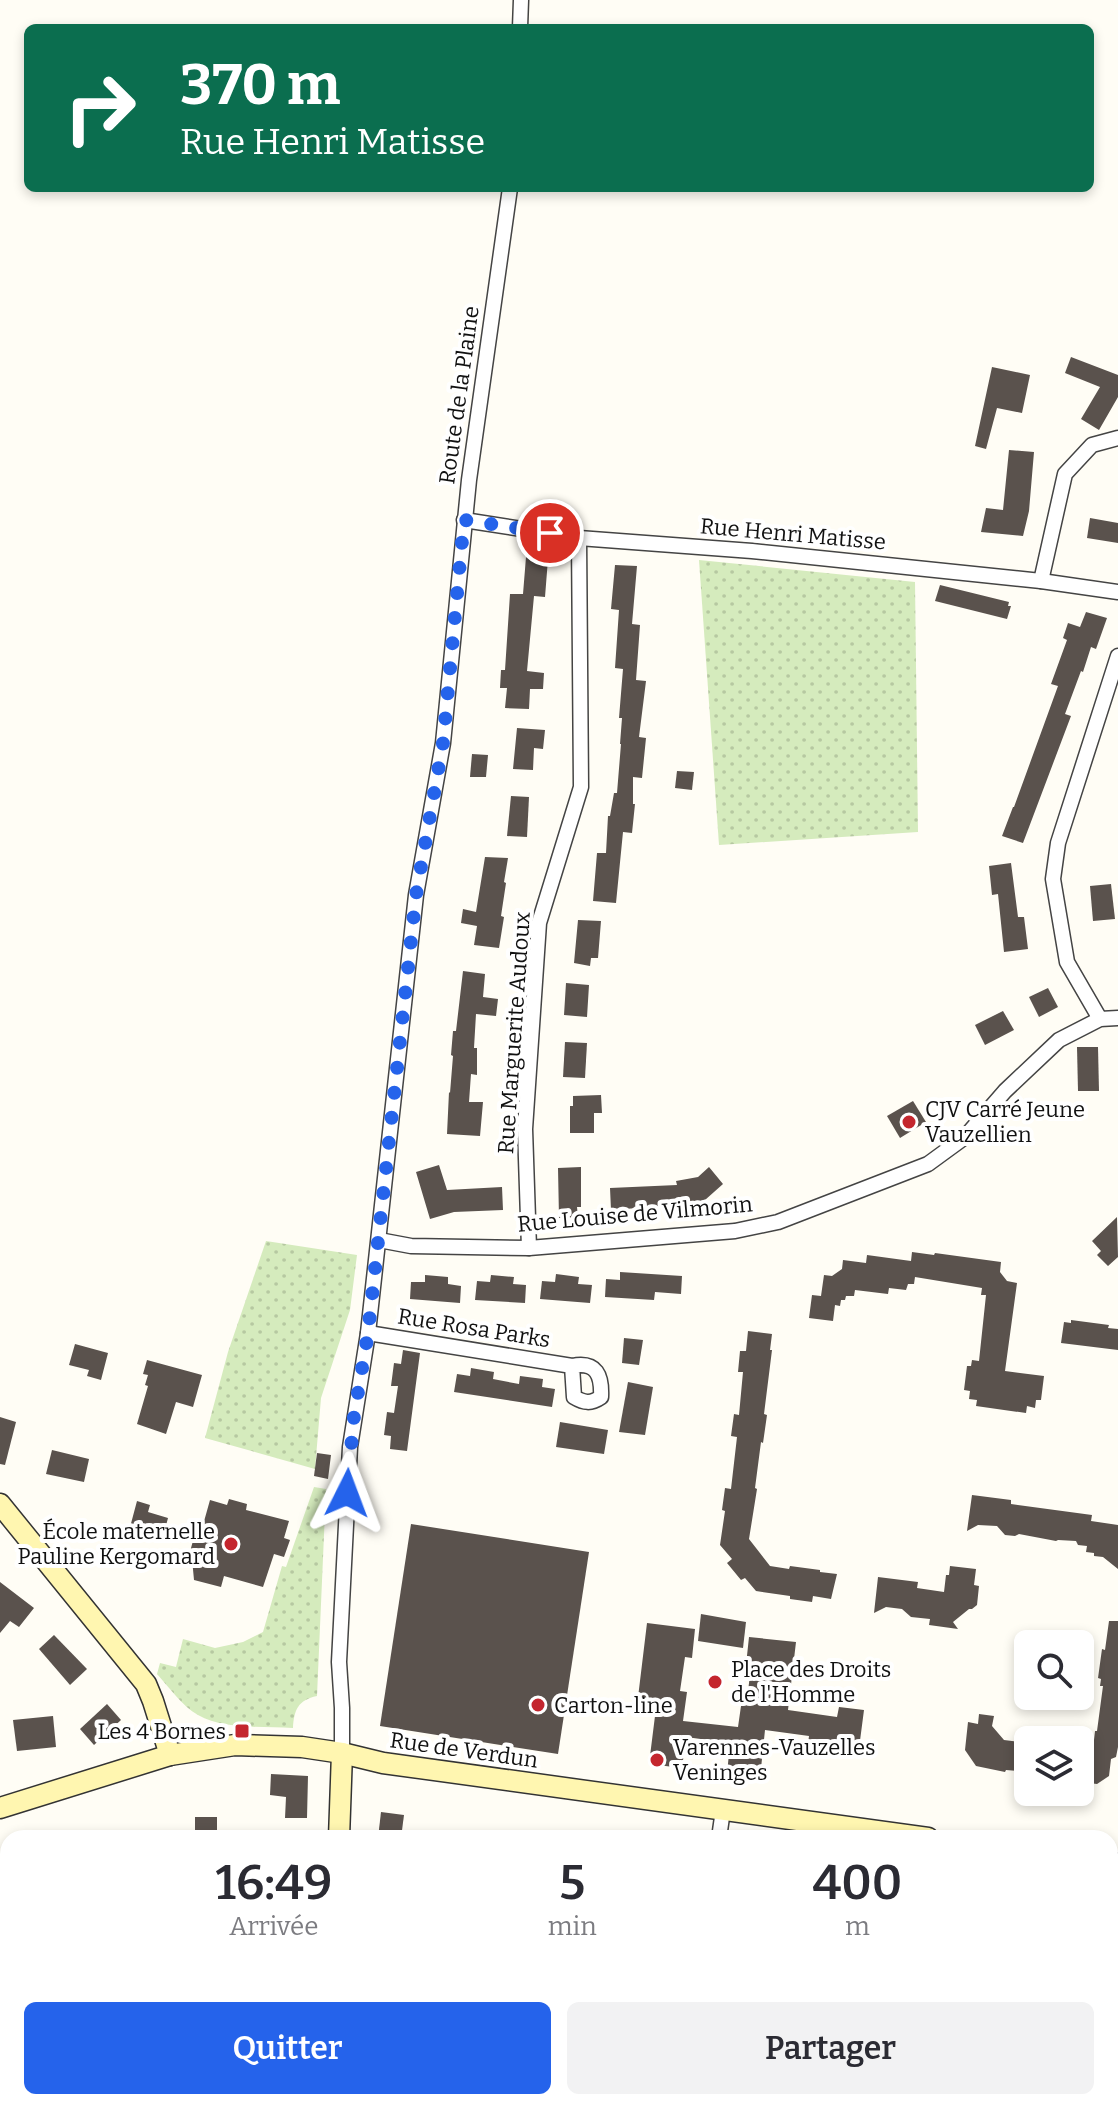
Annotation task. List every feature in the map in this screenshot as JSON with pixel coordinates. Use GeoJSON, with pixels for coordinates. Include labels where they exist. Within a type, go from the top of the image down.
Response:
{"type":"FeatureCollection","features":[{"type":"Feature","properties":{"kind":"street"},"geometry":{"type":"LineString","coordinates":[[520,24],[521,0]]}},
{"type":"Feature","properties":{"kind":"street","name":"Route de la Plaine"},"geometry":{"type":"LineString","coordinates":[[342,1753],[339,1662],[350,1447],[368,1333],[416,895],[443,743],[464,520],[509,192]]}},
{"type":"Feature","properties":{"kind":"street"},"geometry":{"type":"LineString","coordinates":[[1041,581],[1065,474],[1092,445],[1118,438]]}},
{"type":"Feature","properties":{"kind":"street","name":"Rue Henri Matisse"},"geometry":{"type":"LineString","coordinates":[[464,520],[579,538],[752,551],[1118,592]]}},
{"type":"Feature","properties":{"kind":"street","name":"Rue Marguerite Audoux"},"geometry":{"type":"LineString","coordinates":[[529,1248],[525,1129],[539,923],[581,787],[579,538]]}},
{"type":"Feature","properties":{"kind":"street"},"geometry":{"type":"LineString","coordinates":[[1100,1019],[1067,962],[1053,879],[1058,843],[1118,656]]}},
{"type":"Feature","properties":{"kind":"street","name":"Rue Louise de Vilmorin"},"geometry":{"type":"LineString","coordinates":[[379,1240],[411,1246],[529,1248],[735,1231],[778,1222],[928,1164],[965,1137],[1005,1091],[1059,1040],[1100,1019],[1118,1018]]}},
{"type":"Feature","properties":{"kind":"street","name":"Rue Rosa Parks"},"geometry":{"type":"LineString","coordinates":[[368,1333],[572,1366]]}},
{"type":"Feature","properties":{"kind":"street"},"geometry":{"type":"LineString","coordinates":[[0,1504],[146,1684],[170,1755]]}},
{"type":"Feature","properties":{"kind":"street","name":"Rue de Verdun"},"geometry":{"type":"LineString","coordinates":[[0,1808],[170,1755],[235,1745],[302,1747],[383,1763],[869,1830]]}},
{"type":"Feature","properties":{"kind":"street"},"geometry":{"type":"LineString","coordinates":[[339,1830],[342,1753]]}},
{"type":"Feature","properties":{"kind":"street"},"geometry":{"type":"LineString","coordinates":[[720,1830],[723,1810]]}},
{"type":"Feature","properties":{"kind":"green space"},"geometry":{"type":"Polygon","coordinates":[[[699,560],[915,582],[918,832],[719,845],[699,560]]]}},
{"type":"Feature","properties":{"kind":"green space"},"geometry":{"type":"Polygon","coordinates":[[[266,1241],[357,1255],[350,1310],[321,1398],[315,1469],[205,1438],[228,1352],[266,1241]]]}},
{"type":"Feature","properties":{"kind":"green space"},"geometry":{"type":"Polygon","coordinates":[[[314,1487],[326,1489],[317,1696],[305,1700],[298,1707],[293,1728],[232,1725],[198,1715],[181,1702],[157,1674],[160,1663],[176,1667],[183,1639],[215,1648],[243,1642],[263,1632],[282,1566],[286,1567],[314,1487]]]}},
{"type":"Feature","properties":{"kind":"building"},"geometry":{"type":"Polygon","coordinates":[[[1071,357],[1118,375],[1118,397],[1099,430],[1081,419],[1100,387],[1065,373],[1071,357]]]}},
{"type":"Feature","properties":{"kind":"building"},"geometry":{"type":"Polygon","coordinates":[[[992,367],[1030,375],[1022,413],[997,408],[986,449],[975,446],[992,367]]]}},
{"type":"Feature","properties":{"kind":"building"},"geometry":{"type":"Polygon","coordinates":[[[1009,450],[1034,452],[1029,511],[1023,536],[981,532],[986,508],[1003,510],[1009,450]]]}},
{"type":"Feature","properties":{"kind":"building"},"geometry":{"type":"Polygon","coordinates":[[[1090,518],[1118,523],[1118,543],[1087,538],[1090,518]]]}},
{"type":"Feature","properties":{"kind":"building"},"geometry":{"type":"Polygon","coordinates":[[[526,557],[548,559],[545,597],[534,596],[527,671],[544,673],[543,689],[530,689],[529,709],[505,708],[507,688],[500,688],[501,670],[505,670],[510,594],[523,594],[526,557]]]}},
{"type":"Feature","properties":{"kind":"building"},"geometry":{"type":"Polygon","coordinates":[[[615,565],[637,566],[632,624],[640,625],[636,680],[646,681],[639,737],[646,738],[642,778],[633,777],[635,804],[632,833],[623,832],[616,903],[593,901],[597,853],[606,853],[608,816],[614,793],[617,793],[621,744],[622,718],[619,718],[623,669],[615,668],[619,610],[611,609],[615,565]]]}},
{"type":"Feature","properties":{"kind":"building"},"geometry":{"type":"Polygon","coordinates":[[[940,585],[1009,602],[1008,606],[1011,606],[1007,619],[935,601],[940,585]]]}},
{"type":"Feature","properties":{"kind":"building"},"geometry":{"type":"Polygon","coordinates":[[[1086,612],[1107,618],[1096,649],[1091,647],[1081,671],[1065,714],[1071,716],[1023,843],[1002,836],[1058,686],[1051,684],[1067,640],[1063,638],[1068,623],[1080,627],[1086,612]]]}},
{"type":"Feature","properties":{"kind":"building"},"geometry":{"type":"Polygon","coordinates":[[[517,728],[545,730],[543,749],[534,748],[533,770],[513,769],[517,728]]]}},
{"type":"Feature","properties":{"kind":"building"},"geometry":{"type":"Polygon","coordinates":[[[472,754],[488,755],[486,777],[470,777],[472,754]]]}},
{"type":"Feature","properties":{"kind":"building"},"geometry":{"type":"Polygon","coordinates":[[[677,771],[694,772],[692,790],[675,788],[677,771]]]}},
{"type":"Feature","properties":{"kind":"building"},"geometry":{"type":"Polygon","coordinates":[[[511,796],[529,797],[527,837],[507,836],[511,796]]]}},
{"type":"Feature","properties":{"kind":"building"},"geometry":{"type":"Polygon","coordinates":[[[485,857],[508,858],[499,948],[474,945],[477,926],[461,923],[463,909],[476,912],[485,857]]]}},
{"type":"Feature","properties":{"kind":"building"},"geometry":{"type":"Polygon","coordinates":[[[1011,863],[1018,917],[1024,917],[1028,949],[1004,952],[998,894],[992,895],[989,866],[1011,863]]]}},
{"type":"Feature","properties":{"kind":"building"},"geometry":{"type":"Polygon","coordinates":[[[1111,884],[1115,919],[1093,921],[1090,886],[1111,884]]]}},
{"type":"Feature","properties":{"kind":"building"},"geometry":{"type":"Polygon","coordinates":[[[578,920],[601,921],[598,958],[591,958],[590,966],[574,963],[578,920]]]}},
{"type":"Feature","properties":{"kind":"building"},"geometry":{"type":"Polygon","coordinates":[[[463,971],[485,974],[483,997],[498,999],[496,1016],[476,1014],[474,1048],[477,1048],[477,1075],[471,1074],[469,1102],[483,1102],[480,1136],[447,1134],[453,1031],[456,1031],[463,971]]]}},
{"type":"Feature","properties":{"kind":"building"},"geometry":{"type":"Polygon","coordinates":[[[566,983],[589,985],[587,1017],[564,1015],[566,983]]]}},
{"type":"Feature","properties":{"kind":"building"},"geometry":{"type":"Polygon","coordinates":[[[1048,988],[1058,1007],[1039,1017],[1029,997],[1048,988]]]}},
{"type":"Feature","properties":{"kind":"building"},"geometry":{"type":"Polygon","coordinates":[[[1003,1011],[1014,1030],[985,1045],[975,1025],[1003,1011]]]}},
{"type":"Feature","properties":{"kind":"building"},"geometry":{"type":"Polygon","coordinates":[[[565,1042],[587,1043],[585,1078],[563,1077],[565,1042]]]}},
{"type":"Feature","properties":{"kind":"building"},"geometry":{"type":"Polygon","coordinates":[[[1077,1047],[1098,1047],[1099,1091],[1078,1091],[1077,1047]]]}},
{"type":"Feature","properties":{"kind":"building"},"geometry":{"type":"Polygon","coordinates":[[[601,1095],[602,1113],[594,1113],[594,1133],[570,1133],[573,1096],[601,1095]]]}},
{"type":"Feature","properties":{"kind":"building"},"geometry":{"type":"Polygon","coordinates":[[[913,1101],[926,1122],[900,1138],[887,1116],[913,1101]]]}},
{"type":"Feature","properties":{"kind":"building"},"geometry":{"type":"Polygon","coordinates":[[[439,1165],[447,1190],[502,1187],[503,1210],[454,1212],[430,1219],[416,1172],[439,1165]]]}},
{"type":"Feature","properties":{"kind":"building"},"geometry":{"type":"Polygon","coordinates":[[[581,1167],[578,1217],[559,1218],[558,1168],[581,1167]]]}},
{"type":"Feature","properties":{"kind":"building"},"geometry":{"type":"Polygon","coordinates":[[[709,1167],[723,1184],[705,1200],[611,1210],[610,1188],[677,1185],[676,1181],[698,1177],[709,1167]]]}},
{"type":"Feature","properties":{"kind":"building"},"geometry":{"type":"Polygon","coordinates":[[[1117,1217],[1118,1257],[1108,1266],[1097,1255],[1101,1251],[1092,1241],[1117,1217]]]}},
{"type":"Feature","properties":{"kind":"building"},"geometry":{"type":"Polygon","coordinates":[[[912,1252],[1001,1262],[1000,1272],[1007,1281],[1017,1283],[1005,1371],[1044,1376],[1041,1400],[1036,1400],[1035,1408],[1027,1406],[1026,1413],[976,1406],[977,1400],[969,1399],[970,1391],[964,1390],[967,1366],[971,1366],[972,1360],[979,1361],[986,1295],[981,1295],[982,1288],[915,1277],[914,1284],[908,1284],[906,1290],[889,1288],[888,1294],[855,1290],[854,1296],[846,1296],[840,1306],[835,1305],[833,1321],[809,1318],[812,1295],[821,1296],[824,1275],[832,1276],[842,1269],[843,1260],[866,1263],[867,1255],[911,1261],[912,1252]]]}},
{"type":"Feature","properties":{"kind":"building"},"geometry":{"type":"Polygon","coordinates":[[[620,1272],[682,1276],[681,1294],[655,1292],[654,1300],[605,1297],[606,1279],[620,1280],[620,1272]]]}},
{"type":"Feature","properties":{"kind":"building"},"geometry":{"type":"Polygon","coordinates":[[[556,1274],[579,1277],[578,1284],[592,1285],[590,1303],[540,1299],[542,1281],[555,1282],[556,1274]]]}},
{"type":"Feature","properties":{"kind":"building"},"geometry":{"type":"Polygon","coordinates":[[[425,1275],[448,1277],[448,1284],[461,1286],[460,1303],[410,1299],[411,1282],[425,1282],[425,1275]]]}},
{"type":"Feature","properties":{"kind":"building"},"geometry":{"type":"Polygon","coordinates":[[[491,1275],[514,1277],[513,1284],[526,1285],[525,1303],[475,1300],[477,1281],[490,1282],[491,1275]]]}},
{"type":"Feature","properties":{"kind":"building"},"geometry":{"type":"Polygon","coordinates":[[[1071,1320],[1118,1329],[1118,1350],[1061,1343],[1064,1322],[1071,1323],[1071,1320]]]}},
{"type":"Feature","properties":{"kind":"building"},"geometry":{"type":"Polygon","coordinates":[[[748,1331],[772,1334],[764,1414],[767,1415],[749,1539],[770,1566],[837,1574],[831,1599],[813,1596],[812,1602],[756,1591],[745,1578],[741,1580],[727,1563],[732,1559],[720,1545],[725,1488],[731,1489],[737,1437],[731,1436],[734,1414],[739,1415],[743,1372],[738,1372],[740,1351],[746,1351],[748,1331]]]}},
{"type":"Feature","properties":{"kind":"building"},"geometry":{"type":"Polygon","coordinates":[[[624,1338],[643,1340],[639,1365],[622,1363],[624,1338]]]}},
{"type":"Feature","properties":{"kind":"building"},"geometry":{"type":"Polygon","coordinates":[[[75,1344],[108,1353],[101,1380],[87,1376],[89,1370],[69,1365],[75,1344]]]}},
{"type":"Feature","properties":{"kind":"building"},"geometry":{"type":"Polygon","coordinates":[[[403,1350],[420,1353],[407,1451],[390,1449],[391,1436],[384,1435],[387,1412],[394,1413],[398,1386],[391,1386],[394,1363],[401,1364],[403,1350]]]}},
{"type":"Feature","properties":{"kind":"building"},"geometry":{"type":"Polygon","coordinates":[[[147,1360],[202,1375],[193,1407],[176,1402],[166,1434],[137,1424],[148,1386],[145,1385],[148,1375],[143,1374],[147,1360]]]}},
{"type":"Feature","properties":{"kind":"building"},"geometry":{"type":"Polygon","coordinates":[[[471,1368],[494,1372],[493,1379],[519,1384],[520,1376],[543,1379],[542,1387],[555,1389],[552,1407],[454,1392],[457,1374],[470,1376],[471,1368]]]}},
{"type":"Feature","properties":{"kind":"building"},"geometry":{"type":"Polygon","coordinates":[[[628,1382],[653,1387],[645,1435],[619,1432],[628,1382]]]}},
{"type":"Feature","properties":{"kind":"building"},"geometry":{"type":"Polygon","coordinates":[[[0,1417],[16,1422],[5,1465],[0,1464],[0,1417]]]}},
{"type":"Feature","properties":{"kind":"building"},"geometry":{"type":"Polygon","coordinates":[[[560,1422],[608,1430],[604,1454],[556,1447],[560,1422]]]}},
{"type":"Feature","properties":{"kind":"building"},"geometry":{"type":"Polygon","coordinates":[[[52,1450],[89,1459],[84,1482],[46,1474],[52,1450]]]}},
{"type":"Feature","properties":{"kind":"building"},"geometry":{"type":"Polygon","coordinates":[[[317,1453],[331,1455],[328,1479],[314,1476],[317,1453]]]}},
{"type":"Feature","properties":{"kind":"building"},"geometry":{"type":"Polygon","coordinates":[[[972,1495],[1011,1500],[1011,1504],[1092,1515],[1091,1521],[1118,1525],[1118,1569],[1103,1557],[1086,1552],[1087,1546],[1078,1545],[1076,1541],[1005,1535],[997,1526],[978,1525],[967,1531],[972,1495]]]}},
{"type":"Feature","properties":{"kind":"building"},"geometry":{"type":"Polygon","coordinates":[[[229,1499],[247,1504],[246,1510],[289,1521],[284,1538],[290,1540],[284,1557],[274,1554],[263,1587],[224,1576],[221,1587],[194,1580],[191,1548],[198,1523],[203,1525],[210,1500],[227,1505],[229,1499]]]}},
{"type":"Feature","properties":{"kind":"building"},"geometry":{"type":"Polygon","coordinates":[[[137,1501],[150,1505],[148,1512],[168,1518],[162,1541],[129,1531],[137,1501]]]}},
{"type":"Feature","properties":{"kind":"building"},"geometry":{"type":"Polygon","coordinates":[[[411,1524],[589,1552],[558,1754],[380,1726],[411,1524]]]}},
{"type":"Feature","properties":{"kind":"building"},"geometry":{"type":"Polygon","coordinates":[[[950,1566],[976,1569],[974,1585],[979,1586],[977,1605],[953,1622],[958,1629],[929,1625],[930,1619],[911,1617],[902,1609],[886,1607],[874,1613],[878,1577],[918,1582],[917,1588],[944,1592],[950,1566]]]}},
{"type":"Feature","properties":{"kind":"building"},"geometry":{"type":"Polygon","coordinates":[[[0,1582],[34,1608],[19,1627],[10,1621],[0,1633],[0,1582]]]}},
{"type":"Feature","properties":{"kind":"building"},"geometry":{"type":"Polygon","coordinates":[[[701,1614],[746,1622],[743,1648],[698,1641],[701,1614]]]}},
{"type":"Feature","properties":{"kind":"building"},"geometry":{"type":"Polygon","coordinates":[[[1109,1621],[1118,1621],[1118,1747],[1116,1757],[1111,1759],[1109,1776],[1097,1784],[1094,1784],[1094,1740],[1103,1686],[1100,1686],[1101,1679],[1098,1678],[1102,1649],[1105,1650],[1109,1621]]]}},
{"type":"Feature","properties":{"kind":"building"},"geometry":{"type":"Polygon","coordinates":[[[647,1623],[695,1629],[692,1658],[685,1657],[680,1691],[687,1692],[683,1721],[738,1727],[742,1699],[747,1700],[751,1666],[746,1665],[749,1637],[796,1642],[788,1710],[837,1717],[839,1707],[864,1710],[858,1756],[829,1752],[830,1747],[808,1744],[809,1736],[765,1730],[760,1778],[727,1774],[730,1743],[686,1737],[682,1768],[649,1764],[655,1716],[636,1714],[647,1623]]]}},
{"type":"Feature","properties":{"kind":"building"},"geometry":{"type":"Polygon","coordinates":[[[54,1635],[87,1669],[70,1685],[39,1649],[54,1635]]]}},
{"type":"Feature","properties":{"kind":"building"},"geometry":{"type":"Polygon","coordinates":[[[107,1704],[121,1720],[94,1745],[80,1729],[107,1704]]]}},
{"type":"Feature","properties":{"kind":"building"},"geometry":{"type":"Polygon","coordinates":[[[979,1714],[994,1716],[992,1726],[1004,1740],[1014,1741],[1014,1771],[976,1766],[965,1750],[968,1722],[978,1724],[979,1714]]]}},
{"type":"Feature","properties":{"kind":"building"},"geometry":{"type":"Polygon","coordinates":[[[53,1716],[56,1747],[17,1751],[13,1720],[53,1716]]]}},
{"type":"Feature","properties":{"kind":"building"},"geometry":{"type":"Polygon","coordinates":[[[271,1774],[308,1776],[307,1818],[285,1818],[286,1797],[270,1795],[271,1774]]]}},
{"type":"Feature","properties":{"kind":"building"},"geometry":{"type":"Polygon","coordinates":[[[381,1812],[404,1815],[402,1830],[379,1830],[381,1812]]]}},
{"type":"Feature","properties":{"kind":"building"},"geometry":{"type":"Polygon","coordinates":[[[195,1817],[217,1817],[217,1830],[195,1830],[195,1817]]]}},
{"type":"Feature","properties":{"kind":"place","name":"CJV Carré Jeune Vauzellien"},"geometry":{"type":"Point","coordinates":[909,1122]}},
{"type":"Feature","properties":{"kind":"place","name":"École maternelle Pauline Kergomard"},"geometry":{"type":"Point","coordinates":[231,1544]}},
{"type":"Feature","properties":{"kind":"place","name":"Place des Droits de l'Homme"},"geometry":{"type":"Point","coordinates":[715,1682]}},
{"type":"Feature","properties":{"kind":"place","name":"Carton-line"},"geometry":{"type":"Point","coordinates":[538,1705]}},
{"type":"Feature","properties":{"kind":"place","name":"Les 4 Bornes"},"geometry":{"type":"Point","coordinates":[242,1731]}},
{"type":"Feature","properties":{"kind":"place","name":"Varennes-Vauzelles Veninges"},"geometry":{"type":"Point","coordinates":[657,1760]}},
{"type":"Feature","properties":{"kind":"route"},"geometry":{"type":"LineString","coordinates":[[347,1493],[354,1416],[368,1333],[416,895],[443,743],[464,520],[550,533]]}}]}
